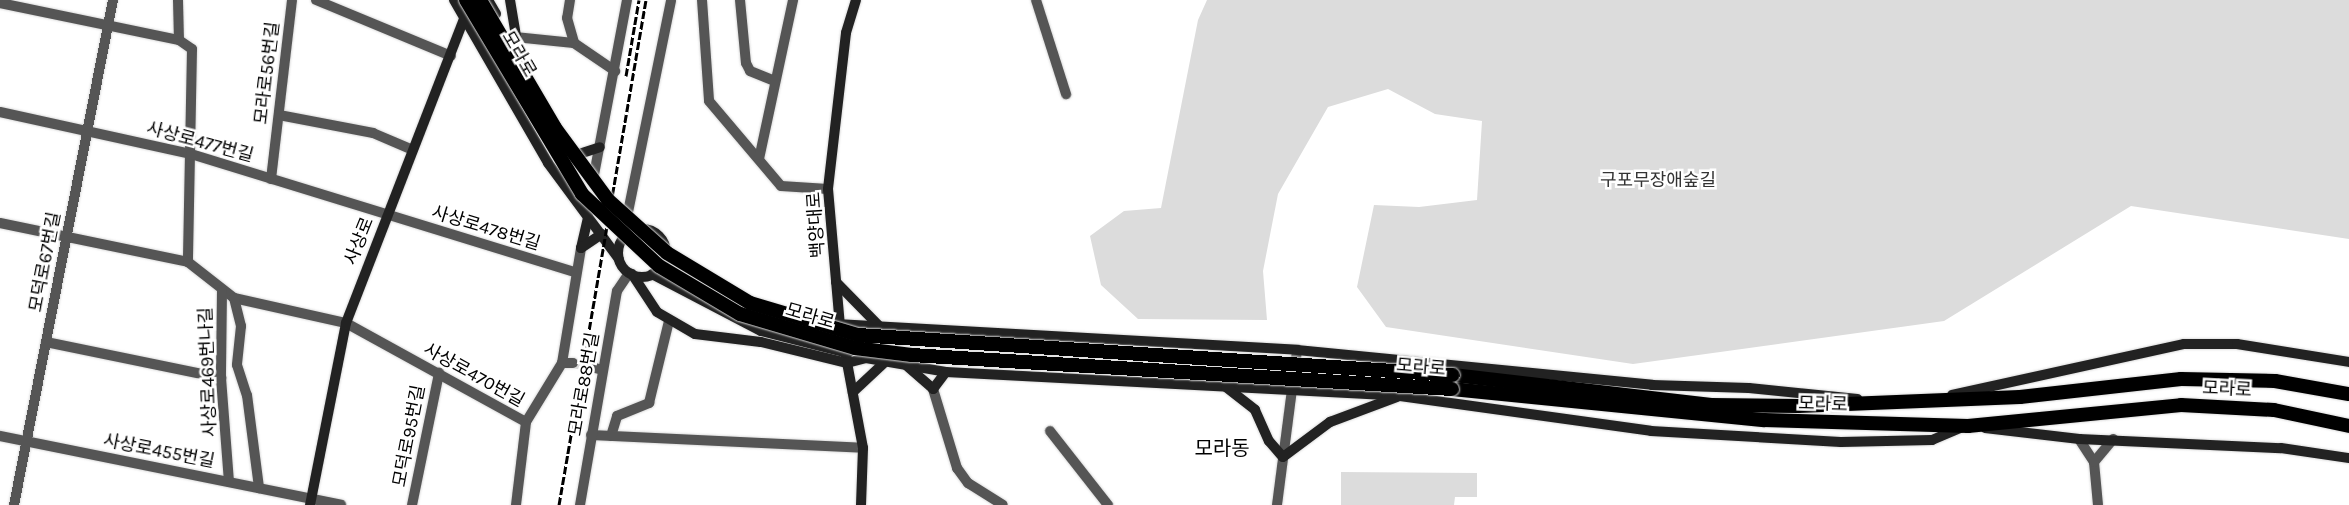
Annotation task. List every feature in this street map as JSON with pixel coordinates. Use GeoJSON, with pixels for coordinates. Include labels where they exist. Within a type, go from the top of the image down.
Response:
{"type":"FeatureCollection","features":[{"type":"Feature","properties":{"kind":"highway","name":"모라로"},"geometry":{"type":"LineString","coordinates":[[466,0],[582,194],[659,266],[740,314],[855,348],[912,355],[1453,382],[1764,420],[1968,426],[2181,405],[2274,410],[2349,426]]}},
{"type":"Feature","properties":{"kind":"highway","name":"모라로"},"geometry":{"type":"LineString","coordinates":[[480,0],[555,128],[608,200],[667,253],[750,303],[858,335],[1453,382],[1711,405],[1798,406],[1875,400],[2020,396],[2181,379],[2275,381],[2349,394]]}},
{"type":"Feature","properties":{"kind":"main road","name":"모라로"},"geometry":{"type":"LineString","coordinates":[[454,0],[548,162],[619,259]]}},
{"type":"Feature","properties":{"kind":"main road","name":"사상로"},"geometry":{"type":"LineString","coordinates":[[310,502],[346,324],[472,0]]}},
{"type":"Feature","properties":{"kind":"main road","name":"모라로"},"geometry":{"type":"LineString","coordinates":[[488,0],[576,155],[593,180],[627,216],[637,230]]}},
{"type":"Feature","properties":{"kind":"main road"},"geometry":{"type":"LineString","coordinates":[[510,0],[515,37],[520,54]]}},
{"type":"Feature","properties":{"kind":"main road","name":"백양대로"},"geometry":{"type":"LineString","coordinates":[[856,0],[846,32],[828,189],[840,325],[863,448],[861,505]]}},
{"type":"Feature","properties":{"kind":"main road"},"geometry":{"type":"LineString","coordinates":[[456,43],[477,41]]}},
{"type":"Feature","properties":{"kind":"main road"},"geometry":{"type":"LineString","coordinates":[[576,155],[600,147]]}},
{"type":"Feature","properties":{"kind":"main road"},"geometry":{"type":"LineString","coordinates":[[581,248],[588,217]]}},
{"type":"Feature","properties":{"kind":"main road"},"geometry":{"type":"LineString","coordinates":[[637,230],[657,234],[665,248],[663,263],[652,274],[631,274],[619,259],[622,240],[637,230]]}},
{"type":"Feature","properties":{"kind":"main road"},"geometry":{"type":"LineString","coordinates":[[581,248],[602,234]]}},
{"type":"Feature","properties":{"kind":"main road","name":"모라로"},"geometry":{"type":"LineString","coordinates":[[665,248],[689,268],[739,293],[840,325],[1297,350],[1652,385],[1749,388],[1875,400]]}},
{"type":"Feature","properties":{"kind":"main road","name":"모라로"},"geometry":{"type":"LineString","coordinates":[[631,274],[644,298],[669,321],[695,334],[762,342],[847,362],[866,358]]}},
{"type":"Feature","properties":{"kind":"main road","name":"모라로"},"geometry":{"type":"LineString","coordinates":[[652,274],[761,331],[866,358],[946,372],[1400,396],[1651,431],[1841,442],[1932,440],[1968,426]]}},
{"type":"Feature","properties":{"kind":"main road"},"geometry":{"type":"LineString","coordinates":[[836,282],[881,327]]}},
{"type":"Feature","properties":{"kind":"main road"},"geometry":{"type":"LineString","coordinates":[[984,333],[1004,355],[999,371],[994,374]]}},
{"type":"Feature","properties":{"kind":"main road"},"geometry":{"type":"LineString","coordinates":[[1932,399],[2184,344],[2237,344],[2349,362]]}},
{"type":"Feature","properties":{"kind":"main road"},"geometry":{"type":"LineString","coordinates":[[853,392],[886,361]]}},
{"type":"Feature","properties":{"kind":"main road"},"geometry":{"type":"LineString","coordinates":[[902,363],[933,389],[946,372]]}},
{"type":"Feature","properties":{"kind":"main road"},"geometry":{"type":"LineString","coordinates":[[1226,387],[1255,410],[1268,441],[1284,457],[1330,422],[1400,396]]}},
{"type":"Feature","properties":{"kind":"main road"},"geometry":{"type":"LineString","coordinates":[[1968,426],[2079,439],[2113,439],[2281,448],[2349,458]]}},
{"type":"Feature","properties":{"kind":"street","name":"모덕로67번길"},"geometry":{"type":"LineString","coordinates":[[14,505],[113,0]]}},
{"type":"Feature","properties":{"kind":"street"},"geometry":{"type":"LineString","coordinates":[[178,0],[179,40]]}},
{"type":"Feature","properties":{"kind":"street","name":"모라로56번길"},"geometry":{"type":"LineString","coordinates":[[271,179],[292,0]]}},
{"type":"Feature","properties":{"kind":"street"},"geometry":{"type":"LineString","coordinates":[[316,0],[451,56]]}},
{"type":"Feature","properties":{"kind":"street"},"geometry":{"type":"LineString","coordinates":[[570,0],[567,18],[574,43]]}},
{"type":"Feature","properties":{"kind":"street"},"geometry":{"type":"LineString","coordinates":[[593,180],[627,0]]}},
{"type":"Feature","properties":{"kind":"street"},"geometry":{"type":"LineString","coordinates":[[627,216],[671,0]]}},
{"type":"Feature","properties":{"kind":"street"},"geometry":{"type":"LineString","coordinates":[[702,0],[709,101],[781,186],[828,189]]}},
{"type":"Feature","properties":{"kind":"street"},"geometry":{"type":"LineString","coordinates":[[740,0],[746,64],[750,71],[772,80]]}},
{"type":"Feature","properties":{"kind":"street"},"geometry":{"type":"LineString","coordinates":[[759,159],[772,80],[793,0]]}},
{"type":"Feature","properties":{"kind":"street"},"geometry":{"type":"LineString","coordinates":[[1036,0],[1066,94]]}},
{"type":"Feature","properties":{"kind":"street"},"geometry":{"type":"LineString","coordinates":[[0,3],[179,40],[192,49],[188,262]]}},
{"type":"Feature","properties":{"kind":"street"},"geometry":{"type":"LineString","coordinates":[[515,37],[574,43],[615,71]]}},
{"type":"Feature","properties":{"kind":"street","name":"사상로477번길"},"geometry":{"type":"LineString","coordinates":[[0,112],[191,154],[388,215]]}},
{"type":"Feature","properties":{"kind":"street"},"geometry":{"type":"LineString","coordinates":[[279,115],[374,133],[414,150]]}},
{"type":"Feature","properties":{"kind":"street","name":"사상로478번길"},"geometry":{"type":"LineString","coordinates":[[388,215],[575,272]]}},
{"type":"Feature","properties":{"kind":"street"},"geometry":{"type":"LineString","coordinates":[[0,223],[188,262],[234,298],[241,326],[237,365],[247,395],[259,488]]}},
{"type":"Feature","properties":{"kind":"street"},"geometry":{"type":"LineString","coordinates":[[575,272],[581,248]]}},
{"type":"Feature","properties":{"kind":"street","name":"사상로470번길"},"geometry":{"type":"LineString","coordinates":[[234,298],[346,324],[526,422],[568,363],[575,272]]}},
{"type":"Feature","properties":{"kind":"street","name":"모라로88번길"},"geometry":{"type":"LineString","coordinates":[[580,505],[617,291],[631,274]]}},
{"type":"Feature","properties":{"kind":"street","name":"사상로469번나길"},"geometry":{"type":"LineString","coordinates":[[222,290],[221,378],[230,482]]}},
{"type":"Feature","properties":{"kind":"street"},"geometry":{"type":"LineString","coordinates":[[611,436],[617,416],[649,403],[669,321]]}},
{"type":"Feature","properties":{"kind":"street"},"geometry":{"type":"LineString","coordinates":[[46,342],[221,378]]}},
{"type":"Feature","properties":{"kind":"street"},"geometry":{"type":"LineString","coordinates":[[1277,505],[1294,390],[1297,350]]}},
{"type":"Feature","properties":{"kind":"street"},"geometry":{"type":"LineString","coordinates":[[591,367],[603,370]]}},
{"type":"Feature","properties":{"kind":"street","name":"모덕로95번길"},"geometry":{"type":"LineString","coordinates":[[412,505],[439,373]]}},
{"type":"Feature","properties":{"kind":"street"},"geometry":{"type":"LineString","coordinates":[[933,389],[957,468],[968,483],[1003,505]]}},
{"type":"Feature","properties":{"kind":"street"},"geometry":{"type":"LineString","coordinates":[[516,505],[526,422]]}},
{"type":"Feature","properties":{"kind":"street"},"geometry":{"type":"LineString","coordinates":[[1050,431],[1108,505]]}},
{"type":"Feature","properties":{"kind":"street","name":"사상로455번길"},"geometry":{"type":"LineString","coordinates":[[0,436],[259,488],[310,502],[341,505]]}},
{"type":"Feature","properties":{"kind":"street"},"geometry":{"type":"LineString","coordinates":[[591,436],[863,448]]}},
{"type":"Feature","properties":{"kind":"street"},"geometry":{"type":"LineString","coordinates":[[2079,439],[2094,462],[2098,505]]}},
{"type":"Feature","properties":{"kind":"street"},"geometry":{"type":"LineString","coordinates":[[2094,462],[2113,439]]}},
{"type":"Feature","properties":{"kind":"green space","name":"구포무장애숲길"},"geometry":{"type":"Polygon","coordinates":[[[1207,0],[2349,0],[2349,239],[2131,206],[1944,321],[1633,364],[1386,327],[1357,287],[1374,205],[1419,207],[1477,200],[1482,121],[1435,114],[1388,89],[1328,107],[1278,194],[1263,271],[1267,320],[1138,319],[1101,285],[1090,236],[1124,211],[1161,208],[1198,20],[1207,0]]]}},
{"type":"Feature","properties":{"kind":"green space"},"geometry":{"type":"Polygon","coordinates":[[[1341,472],[1477,473],[1477,497],[1455,497],[1454,505],[1341,505],[1341,472]]]}},
{"type":"Feature","properties":{"kind":"tunnel"},"geometry":{"type":"LineString","coordinates":[[573,363],[591,367]]}},
{"type":"Feature","properties":{"kind":"railway"},"geometry":{"type":"LineString","coordinates":[[626,76],[639,0]]}},
{"type":"Feature","properties":{"kind":"railway"},"geometry":{"type":"LineString","coordinates":[[559,505],[646,0]]}},
{"type":"Feature","properties":{"kind":"district","name":"모라동"},"geometry":{"type":"Point","coordinates":[1222,448]}}]}
